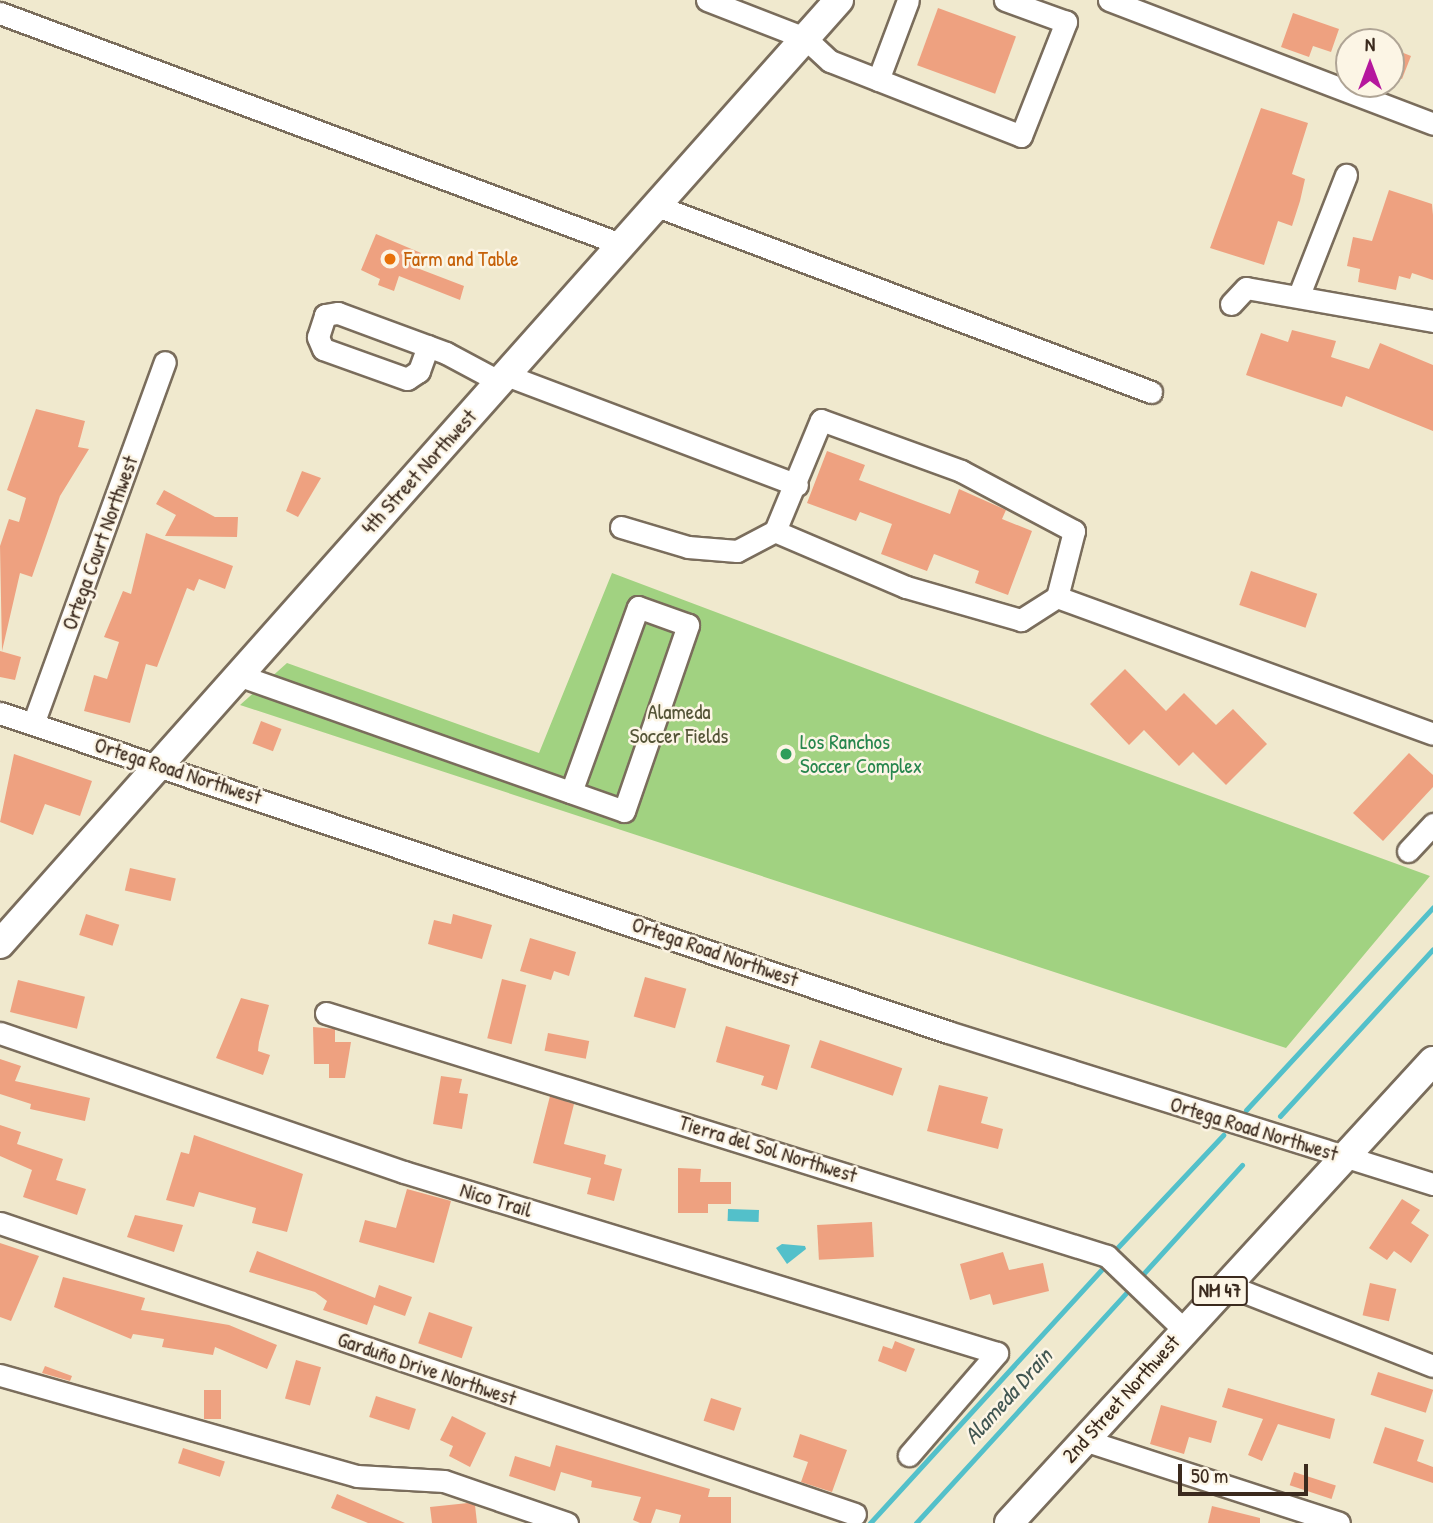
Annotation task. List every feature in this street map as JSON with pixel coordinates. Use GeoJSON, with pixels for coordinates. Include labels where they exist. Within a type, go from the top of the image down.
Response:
{"type":"FeatureCollection","features":[{"type":"Feature","properties":{"kind":"main road","name":"4th Street Northwest"},"geometry":{"type":"LineString","coordinates":[[0,944],[839,0]]}},
{"type":"Feature","properties":{"kind":"main road","name":"2nd Street Northwest"},"geometry":{"type":"LineString","coordinates":[[1009,1523],[1183,1329],[1227,1285],[1342,1156],[1433,1061]]}},
{"type":"Feature","properties":{"kind":"street"},"geometry":{"type":"LineString","coordinates":[[707,0],[805,38],[830,61],[1021,136],[1066,22],[1005,0]]}},
{"type":"Feature","properties":{"kind":"street"},"geometry":{"type":"LineString","coordinates":[[878,79],[908,0]]}},
{"type":"Feature","properties":{"kind":"street"},"geometry":{"type":"LineString","coordinates":[[1109,0],[1433,124]]}},
{"type":"Feature","properties":{"kind":"street"},"geometry":{"type":"LineString","coordinates":[[0,13],[623,244]]}},
{"type":"Feature","properties":{"kind":"street"},"geometry":{"type":"LineString","coordinates":[[1299,295],[1346,175]]}},
{"type":"Feature","properties":{"kind":"street"},"geometry":{"type":"LineString","coordinates":[[657,206],[1151,392]]}},
{"type":"Feature","properties":{"kind":"street"},"geometry":{"type":"LineString","coordinates":[[1231,304],[1246,288],[1299,295],[1433,321]]}},
{"type":"Feature","properties":{"kind":"street"},"geometry":{"type":"LineString","coordinates":[[428,346],[419,371],[407,379],[323,349],[318,337],[330,312],[428,346],[503,379],[797,485]]}},
{"type":"Feature","properties":{"kind":"street","name":"Ortega Court Northwest"},"geometry":{"type":"LineString","coordinates":[[33,724],[165,362]]}},
{"type":"Feature","properties":{"kind":"street"},"geometry":{"type":"LineString","coordinates":[[621,527],[688,547],[737,551],[775,531],[797,485],[821,420],[961,471],[1074,531],[1057,597],[1021,620],[906,587],[775,531]]}},
{"type":"Feature","properties":{"kind":"street"},"geometry":{"type":"LineString","coordinates":[[1057,597],[1433,734]]}},
{"type":"Feature","properties":{"kind":"street"},"geometry":{"type":"LineString","coordinates":[[238,675],[624,811],[688,625],[638,607],[571,792]]}},
{"type":"Feature","properties":{"kind":"street","name":"Ortega Road Northwest"},"geometry":{"type":"LineString","coordinates":[[0,713],[160,763],[948,1032],[1433,1184]]}},
{"type":"Feature","properties":{"kind":"street"},"geometry":{"type":"LineString","coordinates":[[1408,851],[1433,824]]}},
{"type":"Feature","properties":{"kind":"street","name":"Tierra del Sol Northwest"},"geometry":{"type":"LineString","coordinates":[[326,1013],[1107,1256],[1183,1329]]}},
{"type":"Feature","properties":{"kind":"street","name":"Nico Trail"},"geometry":{"type":"LineString","coordinates":[[0,1033],[404,1172],[997,1353],[909,1455]]}},
{"type":"Feature","properties":{"kind":"street","name":"Garduño Drive Northwest"},"geometry":{"type":"LineString","coordinates":[[0,1223],[855,1514]]}},
{"type":"Feature","properties":{"kind":"street"},"geometry":{"type":"LineString","coordinates":[[1227,1285],[1433,1366]]}},
{"type":"Feature","properties":{"kind":"street"},"geometry":{"type":"LineString","coordinates":[[0,1375],[357,1476],[444,1482],[567,1523]]}},
{"type":"Feature","properties":{"kind":"street"},"geometry":{"type":"LineString","coordinates":[[1084,1440],[1339,1523]]}},
{"type":"Feature","properties":{"kind":"green space","name":"Alameda Soccer Fields"},"geometry":{"type":"Polygon","coordinates":[[[612,573],[1045,736],[1430,876],[1286,1048],[240,705],[287,663],[539,753],[612,573]]]}},
{"type":"Feature","properties":{"kind":"water"},"geometry":{"type":"Polygon","coordinates":[[[728,1209],[759,1210],[759,1222],[728,1221],[728,1209]]]}},
{"type":"Feature","properties":{"kind":"water"},"geometry":{"type":"Polygon","coordinates":[[[782,1244],[805,1246],[806,1249],[787,1264],[776,1248],[782,1244]]]}},
{"type":"Feature","properties":{"kind":"building"},"geometry":{"type":"Polygon","coordinates":[[[938,8],[1016,36],[995,94],[917,65],[938,8]]]}},
{"type":"Feature","properties":{"kind":"building"},"geometry":{"type":"Polygon","coordinates":[[[1293,13],[1336,28],[1331,52],[1313,46],[1309,57],[1281,47],[1293,13]]]}},
{"type":"Feature","properties":{"kind":"building"},"geometry":{"type":"Polygon","coordinates":[[[1405,54],[1411,56],[1405,71],[1405,54]]]}},
{"type":"Feature","properties":{"kind":"building"},"geometry":{"type":"Polygon","coordinates":[[[1261,108],[1308,123],[1292,174],[1305,179],[1300,201],[1292,226],[1278,221],[1264,265],[1210,248],[1261,108]]]}},
{"type":"Feature","properties":{"kind":"building"},"geometry":{"type":"Polygon","coordinates":[[[1389,190],[1432,204],[1433,215],[1433,280],[1412,273],[1410,279],[1399,276],[1396,290],[1358,282],[1360,269],[1347,266],[1353,237],[1372,241],[1389,190]]]}},
{"type":"Feature","properties":{"kind":"building"},"geometry":{"type":"Polygon","coordinates":[[[376,234],[421,253],[417,268],[464,286],[460,300],[399,276],[394,291],[378,285],[380,279],[361,270],[376,234]]]}},
{"type":"Feature","properties":{"kind":"building"},"geometry":{"type":"Polygon","coordinates":[[[1292,330],[1336,341],[1331,357],[1369,369],[1380,343],[1433,365],[1433,431],[1346,396],[1342,407],[1246,375],[1261,333],[1288,342],[1292,330]]]}},
{"type":"Feature","properties":{"kind":"building"},"geometry":{"type":"Polygon","coordinates":[[[36,409],[85,421],[78,447],[89,449],[60,496],[32,577],[20,573],[2,651],[0,546],[9,519],[19,522],[26,498],[7,490],[36,409]]]}},
{"type":"Feature","properties":{"kind":"building"},"geometry":{"type":"Polygon","coordinates":[[[827,451],[865,465],[859,480],[950,514],[959,489],[1006,510],[1002,519],[1032,531],[1008,595],[975,583],[979,571],[934,554],[927,571],[881,554],[892,524],[860,512],[856,521],[807,503],[827,451]]]}},
{"type":"Feature","properties":{"kind":"building"},"geometry":{"type":"Polygon","coordinates":[[[302,471],[321,478],[298,517],[286,511],[302,471]]]}},
{"type":"Feature","properties":{"kind":"building"},"geometry":{"type":"Polygon","coordinates":[[[164,490],[215,517],[238,517],[237,537],[165,536],[176,515],[156,504],[164,490]]]}},
{"type":"Feature","properties":{"kind":"building"},"geometry":{"type":"Polygon","coordinates":[[[146,533],[233,566],[225,589],[199,579],[194,591],[187,588],[157,667],[146,664],[130,723],[84,711],[94,675],[107,679],[119,642],[104,637],[123,591],[131,594],[146,533]]]}},
{"type":"Feature","properties":{"kind":"building"},"geometry":{"type":"Polygon","coordinates":[[[1251,571],[1317,594],[1305,628],[1239,605],[1251,571]]]}},
{"type":"Feature","properties":{"kind":"building"},"geometry":{"type":"Polygon","coordinates":[[[0,651],[21,657],[15,680],[0,677],[0,651]]]}},
{"type":"Feature","properties":{"kind":"building"},"geometry":{"type":"Polygon","coordinates":[[[1125,669],[1166,711],[1184,693],[1216,725],[1233,709],[1267,744],[1226,785],[1193,752],[1179,766],[1144,730],[1129,745],[1090,704],[1125,669]]]}},
{"type":"Feature","properties":{"kind":"building"},"geometry":{"type":"Polygon","coordinates":[[[261,721],[282,729],[273,751],[252,743],[261,721]]]}},
{"type":"Feature","properties":{"kind":"building"},"geometry":{"type":"Polygon","coordinates":[[[1409,753],[1433,775],[1433,787],[1383,841],[1353,813],[1409,753]]]}},
{"type":"Feature","properties":{"kind":"building"},"geometry":{"type":"Polygon","coordinates":[[[14,754],[92,781],[80,816],[45,804],[33,835],[0,822],[14,754]]]}},
{"type":"Feature","properties":{"kind":"building"},"geometry":{"type":"Polygon","coordinates":[[[130,868],[176,879],[171,901],[125,890],[130,868]]]}},
{"type":"Feature","properties":{"kind":"building"},"geometry":{"type":"Polygon","coordinates":[[[86,914],[119,925],[112,946],[79,935],[86,914]]]}},
{"type":"Feature","properties":{"kind":"building"},"geometry":{"type":"Polygon","coordinates":[[[453,914],[492,925],[482,959],[428,944],[434,920],[451,924],[453,914]]]}},
{"type":"Feature","properties":{"kind":"building"},"geometry":{"type":"Polygon","coordinates":[[[530,938],[576,952],[569,976],[554,971],[551,980],[520,971],[530,938]]]}},
{"type":"Feature","properties":{"kind":"building"},"geometry":{"type":"Polygon","coordinates":[[[645,977],[686,989],[675,1028],[634,1016],[645,977]]]}},
{"type":"Feature","properties":{"kind":"building"},"geometry":{"type":"Polygon","coordinates":[[[502,979],[526,985],[512,1044],[487,1038],[502,979]]]}},
{"type":"Feature","properties":{"kind":"building"},"geometry":{"type":"Polygon","coordinates":[[[18,980],[85,997],[77,1029],[10,1012],[18,980]]]}},
{"type":"Feature","properties":{"kind":"building"},"geometry":{"type":"Polygon","coordinates":[[[241,998],[269,1005],[258,1051],[270,1055],[263,1075],[216,1058],[241,998]]]}},
{"type":"Feature","properties":{"kind":"building"},"geometry":{"type":"Polygon","coordinates":[[[726,1026],[790,1045],[777,1090],[761,1085],[764,1076],[716,1062],[726,1026]]]}},
{"type":"Feature","properties":{"kind":"building"},"geometry":{"type":"Polygon","coordinates":[[[313,1027],[335,1029],[335,1042],[351,1042],[345,1078],[329,1078],[329,1064],[314,1064],[313,1027]]]}},
{"type":"Feature","properties":{"kind":"building"},"geometry":{"type":"Polygon","coordinates":[[[548,1033],[589,1041],[586,1059],[545,1051],[548,1033]]]}},
{"type":"Feature","properties":{"kind":"building"},"geometry":{"type":"Polygon","coordinates":[[[820,1040],[902,1068],[893,1096],[811,1067],[820,1040]]]}},
{"type":"Feature","properties":{"kind":"building"},"geometry":{"type":"Polygon","coordinates":[[[0,1059],[21,1066],[15,1081],[90,1098],[85,1121],[30,1109],[31,1104],[0,1094],[0,1059]]]}},
{"type":"Feature","properties":{"kind":"building"},"geometry":{"type":"Polygon","coordinates":[[[441,1076],[462,1079],[459,1093],[468,1094],[462,1129],[433,1124],[441,1076]]]}},
{"type":"Feature","properties":{"kind":"building"},"geometry":{"type":"Polygon","coordinates":[[[939,1085],[988,1097],[981,1123],[1003,1129],[998,1149],[927,1131],[939,1085]]]}},
{"type":"Feature","properties":{"kind":"building"},"geometry":{"type":"Polygon","coordinates":[[[550,1096],[574,1104],[564,1144],[606,1155],[604,1164],[622,1169],[614,1201],[587,1194],[591,1178],[533,1163],[550,1096]]]}},
{"type":"Feature","properties":{"kind":"building"},"geometry":{"type":"Polygon","coordinates":[[[0,1125],[21,1132],[17,1144],[63,1159],[56,1180],[86,1189],[77,1215],[23,1197],[32,1170],[0,1156],[0,1125]]]}},
{"type":"Feature","properties":{"kind":"building"},"geometry":{"type":"Polygon","coordinates":[[[194,1135],[303,1174],[287,1232],[252,1223],[256,1208],[199,1192],[194,1207],[166,1200],[181,1152],[189,1154],[194,1135]]]}},
{"type":"Feature","properties":{"kind":"building"},"geometry":{"type":"Polygon","coordinates":[[[678,1168],[701,1169],[700,1182],[731,1182],[731,1204],[708,1204],[708,1213],[678,1213],[678,1168]]]}},
{"type":"Feature","properties":{"kind":"building"},"geometry":{"type":"Polygon","coordinates":[[[407,1189],[451,1201],[434,1263],[359,1242],[365,1220],[396,1228],[407,1189]]]}},
{"type":"Feature","properties":{"kind":"building"},"geometry":{"type":"Polygon","coordinates":[[[1402,1199],[1420,1210],[1411,1223],[1429,1235],[1411,1263],[1394,1251],[1387,1260],[1369,1248],[1402,1199]]]}},
{"type":"Feature","properties":{"kind":"building"},"geometry":{"type":"Polygon","coordinates":[[[135,1215],[183,1225],[174,1252],[127,1237],[135,1215]]]}},
{"type":"Feature","properties":{"kind":"building"},"geometry":{"type":"Polygon","coordinates":[[[872,1222],[874,1257],[819,1260],[817,1225],[872,1222]]]}},
{"type":"Feature","properties":{"kind":"building"},"geometry":{"type":"Polygon","coordinates":[[[0,1243],[39,1256],[11,1321],[0,1317],[0,1243]]]}},
{"type":"Feature","properties":{"kind":"building"},"geometry":{"type":"Polygon","coordinates":[[[257,1251],[375,1298],[379,1285],[412,1297],[405,1316],[374,1305],[367,1325],[323,1310],[327,1301],[315,1292],[249,1272],[257,1251]]]}},
{"type":"Feature","properties":{"kind":"building"},"geometry":{"type":"Polygon","coordinates":[[[1003,1252],[1009,1270],[1043,1263],[1049,1291],[993,1305],[990,1294],[970,1300],[960,1264],[1003,1252]]]}},
{"type":"Feature","properties":{"kind":"building"},"geometry":{"type":"Polygon","coordinates":[[[63,1277],[145,1298],[141,1310],[229,1325],[277,1345],[267,1369],[215,1347],[213,1355],[162,1347],[164,1339],[133,1334],[131,1339],[54,1307],[63,1277]]]}},
{"type":"Feature","properties":{"kind":"building"},"geometry":{"type":"Polygon","coordinates":[[[1370,1283],[1396,1289],[1389,1321],[1363,1315],[1370,1283]]]}},
{"type":"Feature","properties":{"kind":"building"},"geometry":{"type":"Polygon","coordinates":[[[429,1312],[472,1327],[462,1358],[418,1343],[429,1312]]]}},
{"type":"Feature","properties":{"kind":"building"},"geometry":{"type":"Polygon","coordinates":[[[895,1341],[915,1349],[906,1372],[878,1361],[883,1346],[892,1349],[895,1341]]]}},
{"type":"Feature","properties":{"kind":"building"},"geometry":{"type":"Polygon","coordinates":[[[296,1360],[321,1367],[310,1406],[285,1398],[296,1360]]]}},
{"type":"Feature","properties":{"kind":"building"},"geometry":{"type":"Polygon","coordinates":[[[45,1366],[72,1376],[70,1381],[42,1373],[45,1366]]]}},
{"type":"Feature","properties":{"kind":"building"},"geometry":{"type":"Polygon","coordinates":[[[1378,1372],[1433,1390],[1426,1413],[1371,1395],[1378,1372]]]}},
{"type":"Feature","properties":{"kind":"building"},"geometry":{"type":"Polygon","coordinates":[[[1228,1388],[1335,1419],[1330,1439],[1278,1424],[1262,1461],[1248,1455],[1263,1419],[1222,1407],[1228,1388]]]}},
{"type":"Feature","properties":{"kind":"building"},"geometry":{"type":"Polygon","coordinates":[[[204,1390],[221,1390],[221,1419],[204,1419],[204,1390]]]}},
{"type":"Feature","properties":{"kind":"building"},"geometry":{"type":"Polygon","coordinates":[[[376,1396],[416,1409],[409,1430],[369,1417],[376,1396]]]}},
{"type":"Feature","properties":{"kind":"building"},"geometry":{"type":"Polygon","coordinates":[[[711,1398],[741,1408],[734,1431],[704,1421],[711,1398]]]}},
{"type":"Feature","properties":{"kind":"building"},"geometry":{"type":"Polygon","coordinates":[[[1161,1405],[1217,1421],[1211,1443],[1189,1437],[1184,1454],[1150,1444],[1161,1405]]]}},
{"type":"Feature","properties":{"kind":"building"},"geometry":{"type":"Polygon","coordinates":[[[452,1416],[486,1433],[470,1467],[449,1456],[453,1446],[440,1440],[452,1416]]]}},
{"type":"Feature","properties":{"kind":"building"},"geometry":{"type":"Polygon","coordinates":[[[1385,1427],[1424,1440],[1417,1461],[1433,1467],[1433,1483],[1373,1463],[1385,1427]]]}},
{"type":"Feature","properties":{"kind":"building"},"geometry":{"type":"Polygon","coordinates":[[[800,1434],[847,1450],[832,1492],[801,1482],[808,1462],[793,1457],[800,1434]]]}},
{"type":"Feature","properties":{"kind":"building"},"geometry":{"type":"Polygon","coordinates":[[[556,1445],[710,1489],[708,1497],[731,1497],[731,1523],[679,1523],[681,1515],[656,1509],[651,1523],[640,1523],[633,1520],[641,1497],[591,1487],[592,1481],[561,1472],[555,1491],[509,1476],[515,1456],[550,1467],[556,1445]]]}},
{"type":"Feature","properties":{"kind":"building"},"geometry":{"type":"Polygon","coordinates":[[[183,1448],[225,1462],[220,1477],[178,1463],[183,1448]]]}},
{"type":"Feature","properties":{"kind":"building"},"geometry":{"type":"Polygon","coordinates":[[[1294,1472],[1336,1486],[1332,1499],[1290,1485],[1294,1472]]]}},
{"type":"Feature","properties":{"kind":"building"},"geometry":{"type":"Polygon","coordinates":[[[337,1494],[405,1523],[368,1523],[331,1508],[337,1494]]]}},
{"type":"Feature","properties":{"kind":"building"},"geometry":{"type":"Polygon","coordinates":[[[468,1503],[475,1505],[477,1523],[432,1523],[430,1507],[468,1503]]]}},
{"type":"Feature","properties":{"kind":"building"},"geometry":{"type":"Polygon","coordinates":[[[1212,1506],[1260,1518],[1260,1523],[1208,1523],[1212,1506]]]}},
{"type":"Feature","properties":{"kind":"waterway"},"geometry":{"type":"LineString","coordinates":[[1246,1110],[1433,907]]}},
{"type":"Feature","properties":{"kind":"waterway","name":"Alameda Drain"},"geometry":{"type":"LineString","coordinates":[[1280,1116],[1433,949]]}},
{"type":"Feature","properties":{"kind":"waterway"},"geometry":{"type":"LineString","coordinates":[[1118,1247],[1223,1135]]}},
{"type":"Feature","properties":{"kind":"waterway","name":"Alameda Drain"},"geometry":{"type":"LineString","coordinates":[[1144,1273],[1242,1165]]}},
{"type":"Feature","properties":{"kind":"waterway"},"geometry":{"type":"LineString","coordinates":[[870,1523],[1101,1270]]}},
{"type":"Feature","properties":{"kind":"waterway","name":"Alameda Drain"},"geometry":{"type":"LineString","coordinates":[[916,1523],[1126,1293]]}},
{"type":"Feature","properties":{"kind":"place","name":"Farm and Table"},"geometry":{"type":"Point","coordinates":[390,259]}},
{"type":"Feature","properties":{"kind":"place","name":"Los Ranchos Soccer Complex"},"geometry":{"type":"Point","coordinates":[786,754]}}]}
